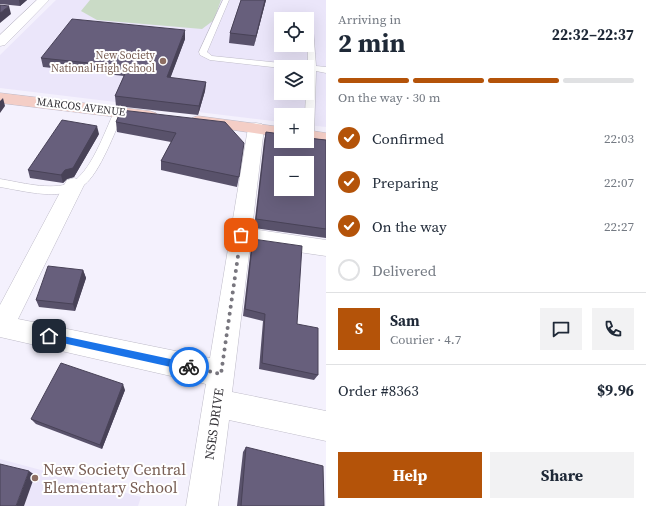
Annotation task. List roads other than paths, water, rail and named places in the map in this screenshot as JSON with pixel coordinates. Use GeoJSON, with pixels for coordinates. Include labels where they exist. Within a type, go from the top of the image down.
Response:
{"type":"FeatureCollection","features":[{"type":"Feature","properties":{"kind":"street"},"geometry":{"type":"LineString","coordinates":[[0,42],[43,0]]}},
{"type":"Feature","properties":{"kind":"street"},"geometry":{"type":"LineString","coordinates":[[15,10],[31,12]]}},
{"type":"Feature","properties":{"kind":"street","name":"MARCOS AVENUE"},"geometry":{"type":"LineString","coordinates":[[0,98],[274,131]]}},
{"type":"Feature","properties":{"kind":"street","name":"NSES DRIVE"},"geometry":{"type":"LineString","coordinates":[[202,506],[256,128]]}},
{"type":"Feature","properties":{"kind":"street"},"geometry":{"type":"LineString","coordinates":[[314,136],[326,138]]}},
{"type":"Feature","properties":{"kind":"street"},"geometry":{"type":"LineString","coordinates":[[74,186],[1,326],[221,374]]}},
{"type":"Feature","properties":{"kind":"street"},"geometry":{"type":"LineString","coordinates":[[241,235],[326,248]]}},
{"type":"Feature","properties":{"kind":"street"},"geometry":{"type":"LineString","coordinates":[[217,403],[326,426]]}},
{"type":"Feature","properties":{"kind":"lane"},"geometry":{"type":"LineString","coordinates":[[226,0],[203,52],[204,56],[210,58],[274,64]]}},
{"type":"Feature","properties":{"kind":"lane"},"geometry":{"type":"LineString","coordinates":[[314,68],[326,70]]}},
{"type":"Feature","properties":{"kind":"lane"},"geometry":{"type":"LineString","coordinates":[[0,183],[42,190],[68,188],[81,183],[89,174],[119,112]]}},
{"type":"Feature","properties":{"kind":"place","name":"New Society National High School"},"geometry":{"type":"Point","coordinates":[163,61]}},
{"type":"Feature","properties":{"kind":"place","name":"New Society Central Elementary School"},"geometry":{"type":"Point","coordinates":[35,478]}}]}
